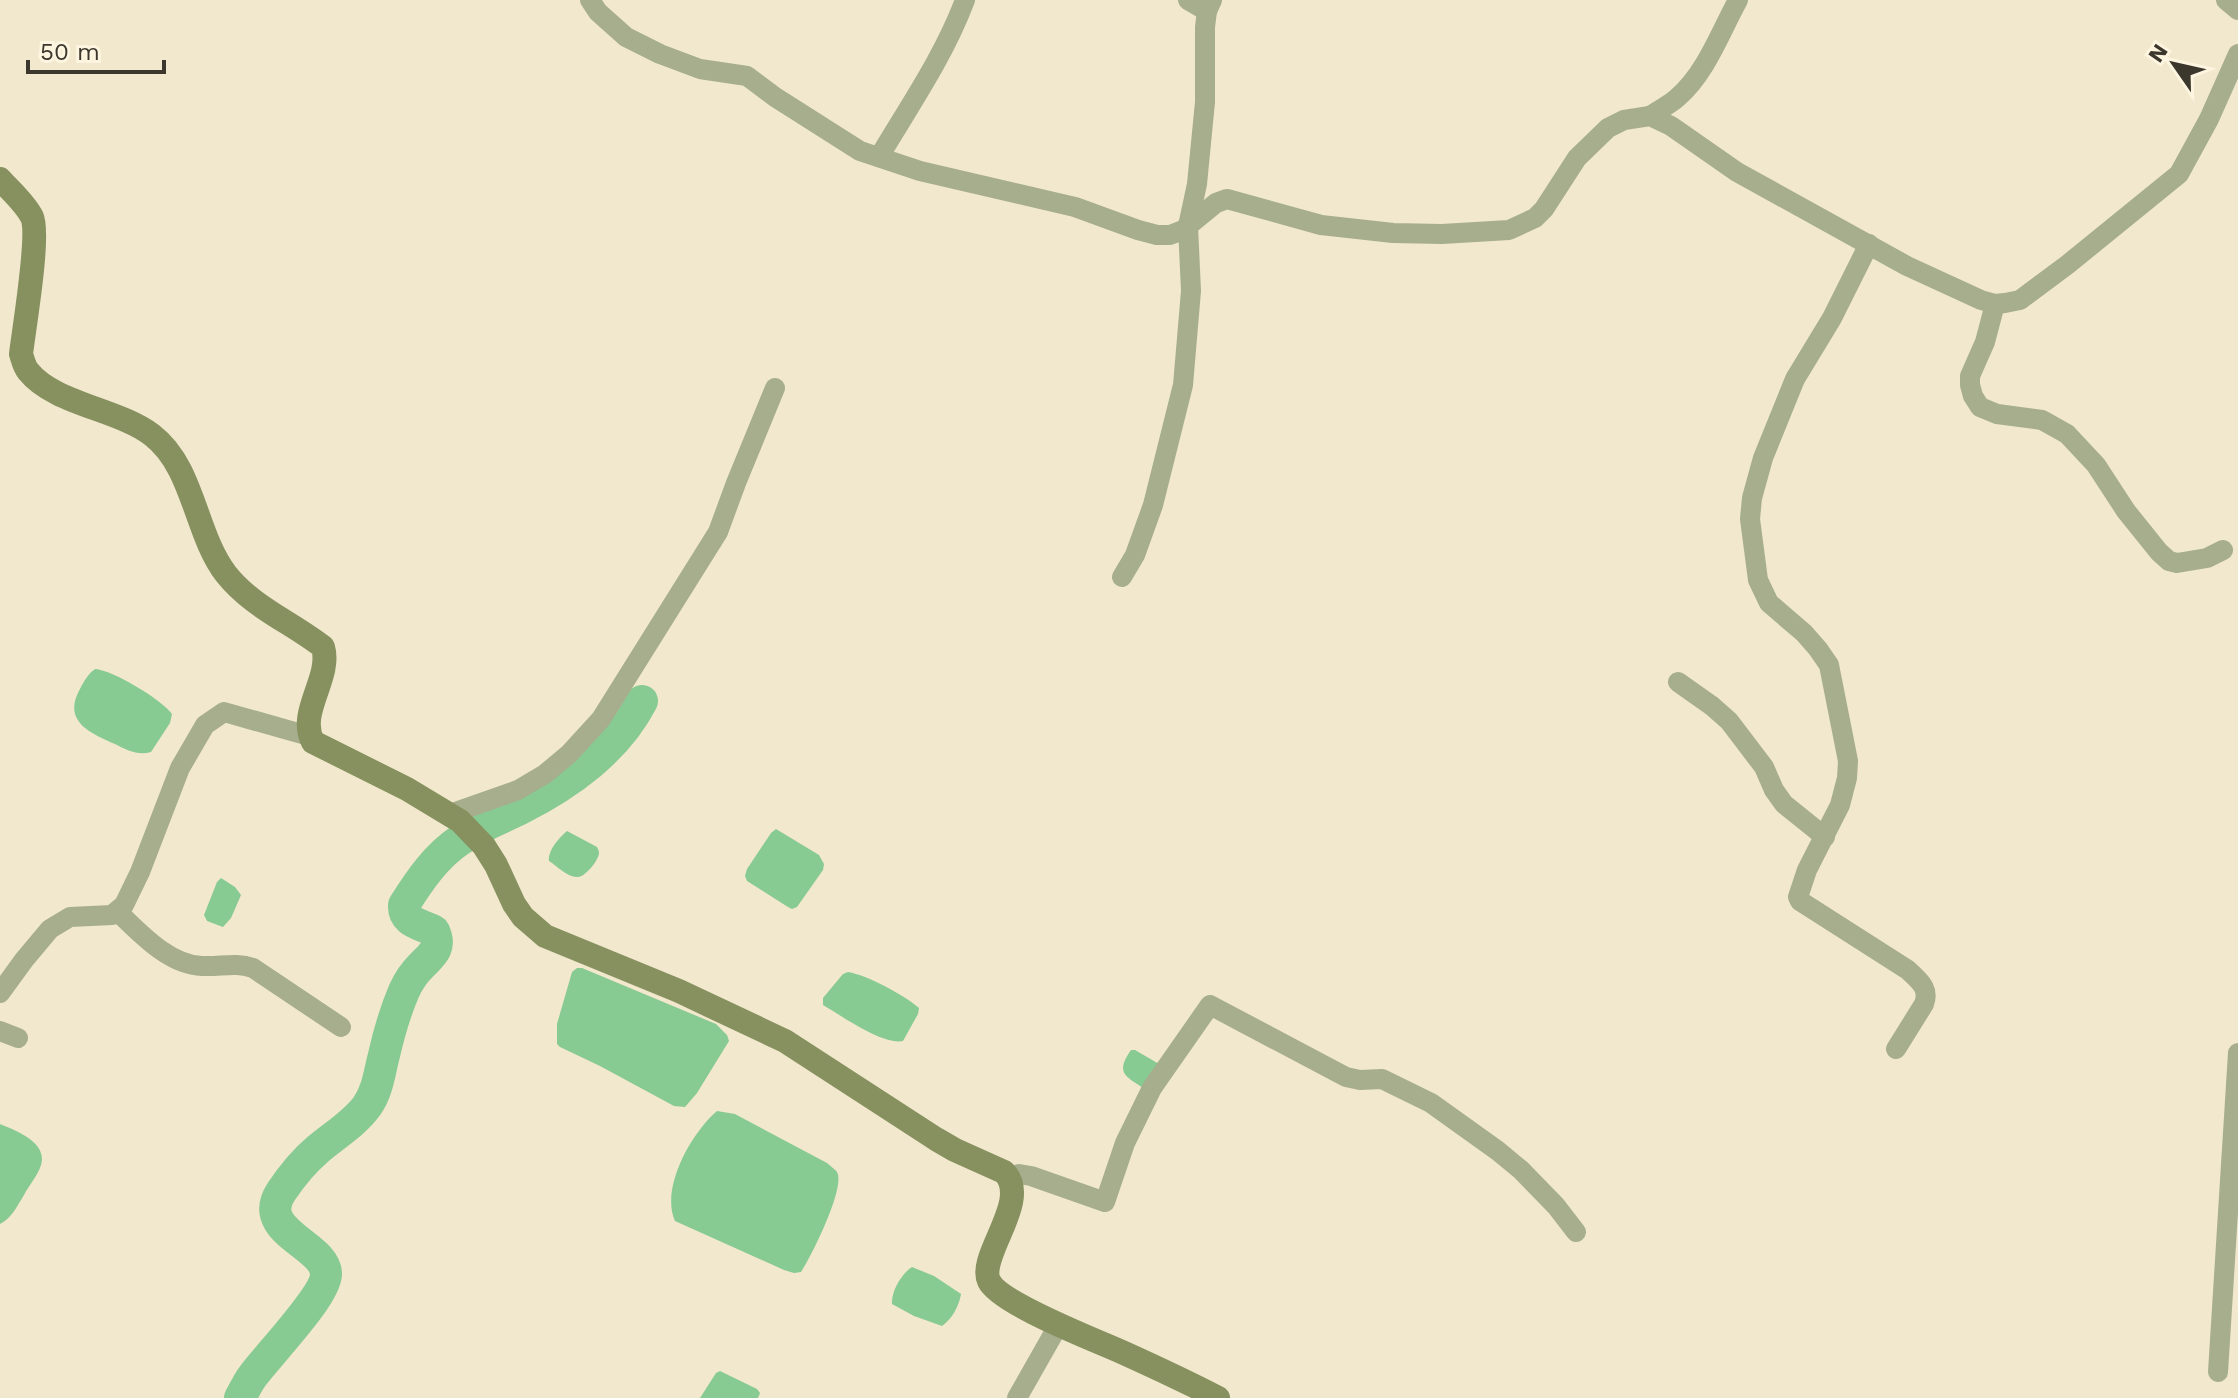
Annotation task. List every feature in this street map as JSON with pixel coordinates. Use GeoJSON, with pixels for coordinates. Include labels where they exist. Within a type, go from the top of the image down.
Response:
{"type":"FeatureCollection","features":[{"type":"Feature","properties":{"kind":"street"},"geometry":{"type":"LineString","coordinates":[[590,0],[598,12],[626,37],[700,69],[747,76],[860,151],[966,184],[1075,207],[1157,235],[1170,235],[1183,230],[1216,203],[1227,199],[1321,225],[1393,233],[1509,230],[1535,218],[1544,209],[1577,158],[1608,128],[1624,120],[1650,116],[1676,99],[1710,55],[1738,0]]}},
{"type":"Feature","properties":{"kind":"street"},"geometry":{"type":"LineString","coordinates":[[879,157],[937,61],[965,0]]}},
{"type":"Feature","properties":{"kind":"street"},"geometry":{"type":"LineString","coordinates":[[1122,577],[1135,555],[1153,505],[1183,385],[1191,291],[1188,226],[1197,184],[1205,102],[1205,27],[1209,5],[1188,0]]}},
{"type":"Feature","properties":{"kind":"street"},"geometry":{"type":"LineString","coordinates":[[2226,0],[2238,10]]}},
{"type":"Feature","properties":{"kind":"street"},"geometry":{"type":"LineString","coordinates":[[1650,116],[1671,126],[1737,172],[1869,244],[1946,285],[1995,304],[2020,300],[2179,174],[2209,119],[2238,54]]}},
{"type":"Feature","properties":{"kind":"street"},"geometry":{"type":"LineString","coordinates":[[0,179],[33,219],[33,252],[21,354],[25,368],[58,393],[134,424],[162,444],[177,466],[226,575],[263,608],[323,647],[326,658],[309,720],[309,736],[313,742],[407,789],[455,818],[484,846],[514,904],[523,917],[545,936],[679,991],[785,1041],[936,1139],[996,1167],[1009,1177],[1011,1184],[1008,1216],[986,1274],[993,1288],[1059,1324],[1218,1398]]}},
{"type":"Feature","properties":{"kind":"street"},"geometry":{"type":"LineString","coordinates":[[1869,244],[1832,318],[1795,379],[1756,478],[1750,519],[1758,580],[1769,603],[1804,633],[1829,665],[1848,761],[1840,805],[1800,886],[1798,897],[1908,970],[1922,983],[1927,997],[1896,1049]]}},
{"type":"Feature","properties":{"kind":"street"},"geometry":{"type":"LineString","coordinates":[[1995,304],[1985,342],[1970,376],[1973,396],[1980,407],[1997,414],[2042,420],[2067,434],[2096,465],[2126,511],[2169,561],[2177,563],[2207,558],[2223,550]]}},
{"type":"Feature","properties":{"kind":"street"},"geometry":{"type":"LineString","coordinates":[[455,818],[518,790],[545,774],[569,754],[601,719],[718,532],[775,388]]}},
{"type":"Feature","properties":{"kind":"street"},"geometry":{"type":"LineString","coordinates":[[1678,682],[1729,721],[1758,758],[1784,804],[1825,837]]}},
{"type":"Feature","properties":{"kind":"street"},"geometry":{"type":"LineString","coordinates":[[0,993],[50,929],[70,917],[100,917],[118,912],[124,905],[180,768],[205,725],[224,712],[309,736]]}},
{"type":"Feature","properties":{"kind":"street"},"geometry":{"type":"LineString","coordinates":[[118,912],[141,934],[184,963],[202,966],[242,964],[253,968],[341,1027]]}},
{"type":"Feature","properties":{"kind":"street"},"geometry":{"type":"LineString","coordinates":[[1009,1177],[1019,1174],[1031,1176],[1105,1202],[1125,1143],[1147,1099],[1210,1005],[1346,1077],[1382,1079],[1431,1103],[1521,1170],[1576,1232]]}},
{"type":"Feature","properties":{"kind":"street"},"geometry":{"type":"LineString","coordinates":[[2218,1372],[2238,1053]]}},
{"type":"Feature","properties":{"kind":"street"},"geometry":{"type":"LineString","coordinates":[[1017,1398],[1059,1324]]}},
{"type":"Feature","properties":{"kind":"shaded area"},"geometry":{"type":"Polygon","coordinates":[[[95,669],[113,674],[136,687],[172,714],[170,723],[151,752],[137,753],[124,748],[81,724],[74,710],[75,700],[85,680],[95,669]]]}},
{"type":"Feature","properties":{"kind":"shaded area"},"geometry":{"type":"Polygon","coordinates":[[[776,829],[819,855],[824,864],[797,907],[792,909],[747,881],[745,876],[776,829]]]}},
{"type":"Feature","properties":{"kind":"shaded area"},"geometry":{"type":"Polygon","coordinates":[[[567,831],[599,851],[594,864],[581,876],[570,876],[549,861],[552,849],[567,831]]]}},
{"type":"Feature","properties":{"kind":"shaded area"},"geometry":{"type":"Polygon","coordinates":[[[221,878],[241,895],[231,918],[223,927],[207,921],[204,915],[221,878]]]}},
{"type":"Feature","properties":{"kind":"shaded area"},"geometry":{"type":"Polygon","coordinates":[[[577,968],[716,1024],[727,1035],[729,1041],[685,1107],[674,1106],[557,1044],[557,1024],[572,972],[577,968]]]}},
{"type":"Feature","properties":{"kind":"shaded area"},"geometry":{"type":"Polygon","coordinates":[[[848,972],[885,986],[919,1008],[903,1041],[884,1039],[823,1005],[823,998],[848,972]]]}},
{"type":"Feature","properties":{"kind":"shaded area"},"geometry":{"type":"Polygon","coordinates":[[[1131,1050],[1159,1064],[1145,1089],[1124,1073],[1124,1064],[1131,1050]]]}},
{"type":"Feature","properties":{"kind":"shaded area"},"geometry":{"type":"Polygon","coordinates":[[[717,1111],[735,1114],[827,1163],[837,1172],[837,1192],[832,1206],[801,1272],[784,1270],[675,1221],[671,1208],[675,1177],[689,1146],[717,1111]]]}},
{"type":"Feature","properties":{"kind":"shaded area"},"geometry":{"type":"Polygon","coordinates":[[[0,1124],[33,1141],[42,1160],[37,1174],[16,1207],[0,1224],[0,1124]]]}},
{"type":"Feature","properties":{"kind":"shaded area"},"geometry":{"type":"Polygon","coordinates":[[[912,1267],[934,1276],[961,1294],[954,1312],[942,1326],[892,1304],[898,1284],[912,1267]]]}},
{"type":"Feature","properties":{"kind":"shaded area"},"geometry":{"type":"Polygon","coordinates":[[[720,1371],[757,1389],[760,1393],[758,1398],[700,1398],[720,1371]]]}},
{"type":"Feature","properties":{"kind":"waterway"},"geometry":{"type":"LineString","coordinates":[[240,1398],[252,1377],[317,1296],[326,1274],[323,1264],[277,1218],[275,1206],[281,1192],[307,1160],[350,1124],[371,1100],[404,991],[436,947],[434,931],[406,916],[404,905],[451,846],[573,777],[605,751],[642,701]]}}]}
